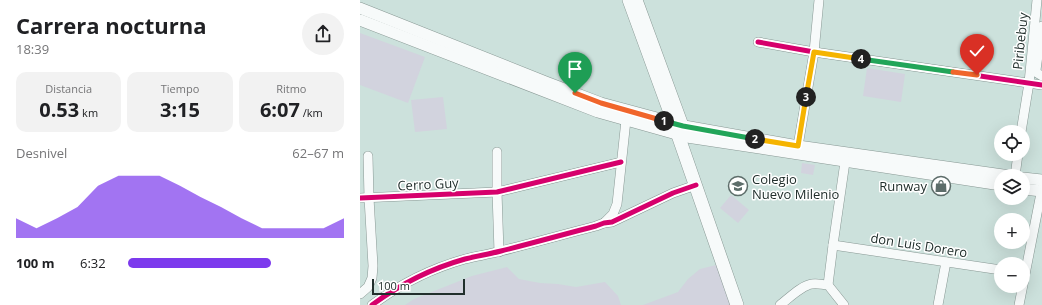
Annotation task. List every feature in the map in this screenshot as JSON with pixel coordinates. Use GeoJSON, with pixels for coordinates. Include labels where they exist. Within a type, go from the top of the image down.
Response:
{"type":"FeatureCollection","features":[{"type":"Feature","properties":{"kind":"highway"},"geometry":{"type":"LineString","coordinates":[[681,130],[696,185],[737,305]]}},
{"type":"Feature","properties":{"kind":"highway"},"geometry":{"type":"LineString","coordinates":[[681,130],[746,305]]}},
{"type":"Feature","properties":{"kind":"main road"},"geometry":{"type":"LineString","coordinates":[[628,0],[664,97],[681,130]]}},
{"type":"Feature","properties":{"kind":"main road"},"geometry":{"type":"LineString","coordinates":[[637,0],[681,130]]}},
{"type":"Feature","properties":{"kind":"main road"},"geometry":{"type":"LineString","coordinates":[[360,8],[544,86],[598,112],[653,117],[681,130],[994,174]]}},
{"type":"Feature","properties":{"kind":"main road"},"geometry":{"type":"LineString","coordinates":[[360,20],[544,86]]}},
{"type":"Feature","properties":{"kind":"main road"},"geometry":{"type":"LineString","coordinates":[[653,117],[660,114],[662,111],[664,106],[664,97]]}},
{"type":"Feature","properties":{"kind":"main road"},"geometry":{"type":"LineString","coordinates":[[626,115],[681,130],[783,152],[994,184]]}},
{"type":"Feature","properties":{"kind":"main road"},"geometry":{"type":"LineString","coordinates":[[1030,179],[1042,180]]}},
{"type":"Feature","properties":{"kind":"main road"},"geometry":{"type":"LineString","coordinates":[[1030,190],[1042,191]]}},
{"type":"Feature","properties":{"kind":"street"},"geometry":{"type":"LineString","coordinates":[[783,152],[792,150],[798,146],[814,52],[819,0]]}},
{"type":"Feature","properties":{"kind":"street","name":"Piribebuy"},"geometry":{"type":"LineString","coordinates":[[1022,125],[1029,83],[1037,0]]}},
{"type":"Feature","properties":{"kind":"street"},"geometry":{"type":"LineString","coordinates":[[1042,26],[1036,70],[1037,73],[1042,76]]}},
{"type":"Feature","properties":{"kind":"street"},"geometry":{"type":"LineString","coordinates":[[758,42],[814,52],[1042,85]]}},
{"type":"Feature","properties":{"kind":"street"},"geometry":{"type":"LineString","coordinates":[[604,223],[614,214],[617,204],[626,115]]}},
{"type":"Feature","properties":{"kind":"street"},"geometry":{"type":"LineString","coordinates":[[497,152],[499,252]]}},
{"type":"Feature","properties":{"kind":"street"},"geometry":{"type":"LineString","coordinates":[[360,294],[372,278],[373,266],[364,198],[368,156]]}},
{"type":"Feature","properties":{"kind":"street","name":"Cerro Guy"},"geometry":{"type":"LineString","coordinates":[[364,198],[497,192],[621,162]]}},
{"type":"Feature","properties":{"kind":"street"},"geometry":{"type":"LineString","coordinates":[[828,286],[845,162]]}},
{"type":"Feature","properties":{"kind":"street"},"geometry":{"type":"LineString","coordinates":[[364,287],[376,302],[437,268],[466,259],[499,252],[612,222],[672,193],[696,185]]}},
{"type":"Feature","properties":{"kind":"street"},"geometry":{"type":"LineString","coordinates":[[1028,257],[1042,188]]}},
{"type":"Feature","properties":{"kind":"street","name":"don Luis Dorero"},"geometry":{"type":"LineString","coordinates":[[833,245],[994,269]]}},
{"type":"Feature","properties":{"kind":"street"},"geometry":{"type":"LineString","coordinates":[[938,305],[946,262]]}},
{"type":"Feature","properties":{"kind":"street"},"geometry":{"type":"LineString","coordinates":[[780,305],[804,287],[811,284],[828,286],[844,305]]}},
{"type":"Feature","properties":{"kind":"street"},"geometry":{"type":"LineString","coordinates":[[1020,305],[1022,293]]}},
{"type":"Feature","properties":{"kind":"shaded area"},"geometry":{"type":"Polygon","coordinates":[[[360,33],[425,57],[408,103],[360,85],[360,33]]]}},
{"type":"Feature","properties":{"kind":"shaded area"},"geometry":{"type":"Polygon","coordinates":[[[867,68],[905,74],[901,102],[863,96],[867,68]]]}},
{"type":"Feature","properties":{"kind":"shaded area"},"geometry":{"type":"Polygon","coordinates":[[[443,97],[447,129],[415,132],[411,100],[443,97]]]}},
{"type":"Feature","properties":{"kind":"shaded area"},"geometry":{"type":"Polygon","coordinates":[[[802,163],[815,165],[813,175],[801,173],[802,163]]]}},
{"type":"Feature","properties":{"kind":"shaded area"},"geometry":{"type":"Polygon","coordinates":[[[731,195],[749,210],[738,223],[720,208],[731,195]]]}},
{"type":"Feature","properties":{"kind":"shaded area"},"geometry":{"type":"Polygon","coordinates":[[[716,265],[724,277],[734,305],[643,305],[678,292],[688,279],[700,269],[716,265]]]}},
{"type":"Feature","properties":{"kind":"shaded area"},"geometry":{"type":"Polygon","coordinates":[[[507,267],[519,279],[540,283],[576,287],[605,282],[618,296],[621,305],[405,305],[414,299],[472,276],[507,267]]]}},
{"type":"Feature","properties":{"kind":"cycle path"},"geometry":{"type":"LineString","coordinates":[[758,42],[814,52],[1042,85]]}},
{"type":"Feature","properties":{"kind":"cycle path"},"geometry":{"type":"LineString","coordinates":[[360,198],[497,192],[621,162]]}},
{"type":"Feature","properties":{"kind":"cycle path"},"geometry":{"type":"LineString","coordinates":[[372,305],[405,284],[441,267],[465,259],[612,222],[673,193],[696,185]]}},
{"type":"Feature","properties":{"kind":"place","name":"Colegio Nuevo Milenio"},"geometry":{"type":"Point","coordinates":[738,186]}},
{"type":"Feature","properties":{"kind":"place","name":"Runway"},"geometry":{"type":"Point","coordinates":[941,186]}},
{"type":"Feature","properties":{"kind":"route"},"geometry":{"type":"LineString","coordinates":[[575,93],[601,103],[673,124],[798,146],[814,52],[977,75]]}}]}
